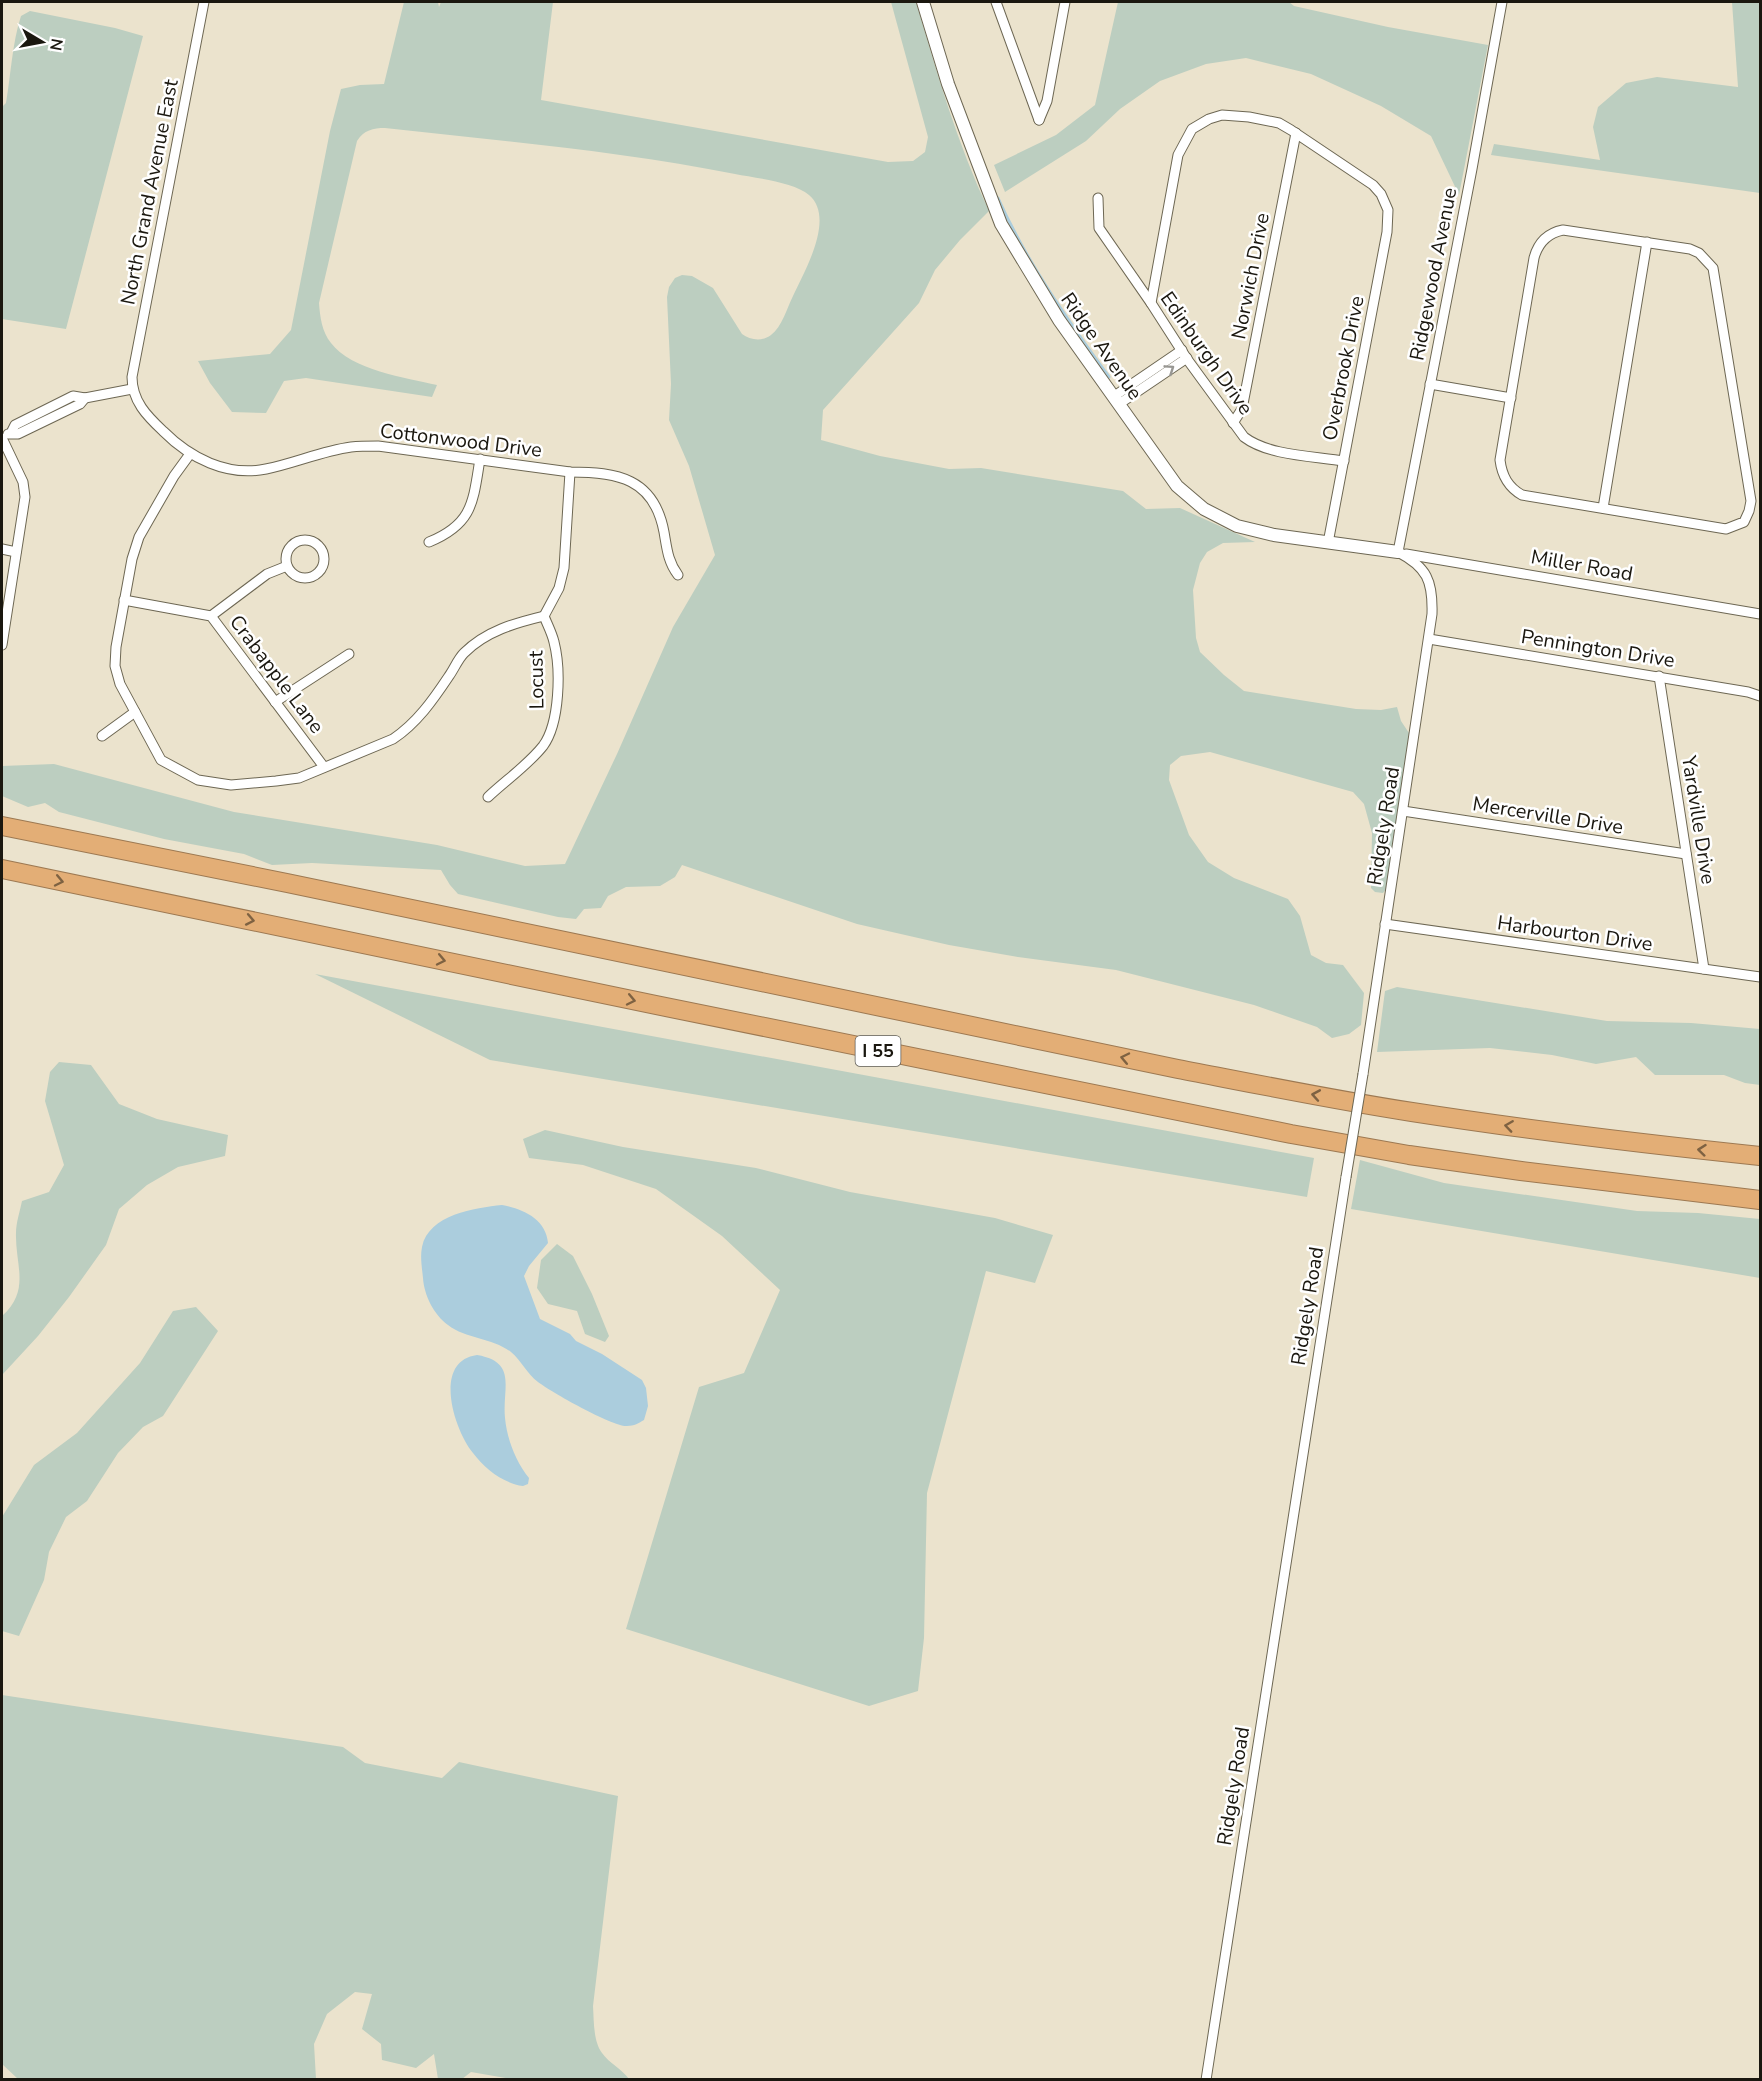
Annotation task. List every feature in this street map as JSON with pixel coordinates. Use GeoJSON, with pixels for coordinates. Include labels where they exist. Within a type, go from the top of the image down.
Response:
{"type":"FeatureCollection","features":[{"type":"Feature","properties":{"kind":"highway","name":"I 55"},"geometry":{"type":"LineString","coordinates":[[2,826],[1289,1091],[1411,1112],[1578,1136],[1761,1156]]}},
{"type":"Feature","properties":{"kind":"highway","name":"I 55"},"geometry":{"type":"LineString","coordinates":[[2,869],[1291,1134],[1409,1155],[1521,1171],[1761,1200]]}},
{"type":"Feature","properties":{"kind":"street","name":"North Grand Avenue East"},"geometry":{"type":"LineString","coordinates":[[132,389],[134,367],[204,2]]}},
{"type":"Feature","properties":{"kind":"street","name":"Ridge Avenue"},"geometry":{"type":"LineString","coordinates":[[923,2],[948,84],[1001,224],[1059,320],[1177,486],[1204,509],[1237,526],[1275,535],[1398,552]]}},
{"type":"Feature","properties":{"kind":"street"},"geometry":{"type":"LineString","coordinates":[[996,2],[1039,120],[1047,101],[1065,2]]}},
{"type":"Feature","properties":{"kind":"street","name":"Ridgewood Avenue"},"geometry":{"type":"LineString","coordinates":[[1398,552],[1502,2]]}},
{"type":"Feature","properties":{"kind":"street"},"geometry":{"type":"LineString","coordinates":[[1151,303],[1178,155],[1192,129],[1209,119],[1234,115],[1279,123],[1296,133]]}},
{"type":"Feature","properties":{"kind":"street","name":"Overbrook Drive"},"geometry":{"type":"LineString","coordinates":[[1296,133],[1365,178],[1381,194],[1388,210],[1387,232],[1328,543]]}},
{"type":"Feature","properties":{"kind":"street","name":"Norwich Drive"},"geometry":{"type":"LineString","coordinates":[[1233,423],[1242,409],[1296,133]]}},
{"type":"Feature","properties":{"kind":"street","name":"Edinburgh Drive"},"geometry":{"type":"LineString","coordinates":[[1098,198],[1099,228],[1184,354],[1244,437],[1268,449],[1344,461]]}},
{"type":"Feature","properties":{"kind":"street"},"geometry":{"type":"LineString","coordinates":[[1563,230],[1647,242],[1690,249],[1699,253],[1713,268],[1751,501],[1747,525],[1726,529],[1522,495],[1503,486],[1500,460],[1534,258],[1541,243],[1555,231],[1563,230]]}},
{"type":"Feature","properties":{"kind":"street"},"geometry":{"type":"LineString","coordinates":[[1603,508],[1647,242]]}},
{"type":"Feature","properties":{"kind":"street"},"geometry":{"type":"LineString","coordinates":[[1116,400],[1184,354]]}},
{"type":"Feature","properties":{"kind":"street"},"geometry":{"type":"LineString","coordinates":[[1430,384],[1511,398]]}},
{"type":"Feature","properties":{"kind":"street"},"geometry":{"type":"LineString","coordinates":[[2,645],[26,498],[22,482],[2,437],[11,433],[18,434],[31,422],[80,404],[85,398],[132,389]]}},
{"type":"Feature","properties":{"kind":"street","name":"Cottonwood Drive"},"geometry":{"type":"LineString","coordinates":[[132,389],[136,400],[148,417],[190,454],[223,467],[248,470],[265,469],[351,447],[378,446],[570,472],[601,472],[627,479],[642,488],[658,512],[671,566],[678,575]]}},
{"type":"Feature","properties":{"kind":"street"},"geometry":{"type":"LineString","coordinates":[[190,454],[174,476],[139,537],[124,600],[115,666],[120,684],[161,760],[198,780],[231,784],[299,778],[393,739],[407,730],[418,718],[463,653],[489,634],[512,623],[544,616],[559,588],[564,568],[570,472]]}},
{"type":"Feature","properties":{"kind":"street"},"geometry":{"type":"LineString","coordinates":[[429,542],[444,536],[467,514],[474,500],[480,459]]}},
{"type":"Feature","properties":{"kind":"street"},"geometry":{"type":"LineString","coordinates":[[313,541],[322,549],[324,562],[321,571],[314,576],[306,579],[296,577],[287,566],[286,556],[296,542],[313,541]]}},
{"type":"Feature","properties":{"kind":"street"},"geometry":{"type":"LineString","coordinates":[[2,549],[16,552]]}},
{"type":"Feature","properties":{"kind":"street","name":"Miller Road"},"geometry":{"type":"LineString","coordinates":[[1398,552],[1449,563],[1761,614]]}},
{"type":"Feature","properties":{"kind":"street","name":"Ridgely Road"},"geometry":{"type":"LineString","coordinates":[[1206,2079],[1429,639],[1433,595],[1430,583],[1420,567],[1398,552]]}},
{"type":"Feature","properties":{"kind":"street"},"geometry":{"type":"LineString","coordinates":[[211,616],[267,574],[287,566]]}},
{"type":"Feature","properties":{"kind":"street","name":"Crabapple Lane"},"geometry":{"type":"LineString","coordinates":[[124,600],[211,616],[324,767]]}},
{"type":"Feature","properties":{"kind":"street","name":"Locust"},"geometry":{"type":"LineString","coordinates":[[488,797],[531,759],[553,729],[557,686],[554,643],[544,616]]}},
{"type":"Feature","properties":{"kind":"street","name":"Pennington Drive"},"geometry":{"type":"LineString","coordinates":[[1429,639],[1659,676],[1761,696]]}},
{"type":"Feature","properties":{"kind":"street"},"geometry":{"type":"LineString","coordinates":[[276,702],[350,654]]}},
{"type":"Feature","properties":{"kind":"street","name":"Yardville Drive"},"geometry":{"type":"LineString","coordinates":[[1659,676],[1704,969]]}},
{"type":"Feature","properties":{"kind":"street"},"geometry":{"type":"LineString","coordinates":[[102,736],[135,712]]}},
{"type":"Feature","properties":{"kind":"street","name":"Mercerville Drive"},"geometry":{"type":"LineString","coordinates":[[1403,811],[1686,854]]}},
{"type":"Feature","properties":{"kind":"street","name":"Harbourton Drive"},"geometry":{"type":"LineString","coordinates":[[1385,924],[1761,977]]}},
{"type":"Feature","properties":{"kind":"green space"},"geometry":{"type":"Polygon","coordinates":[[[404,2],[438,2],[439,7],[441,2],[553,2],[541,100],[888,162],[913,161],[925,152],[928,137],[891,2],[916,2],[957,134],[989,211],[960,240],[935,270],[919,303],[823,410],[821,440],[880,456],[949,469],[981,468],[1123,491],[1146,509],[1180,508],[1255,542],[1223,543],[1207,552],[1200,563],[1193,590],[1196,638],[1200,652],[1244,691],[1356,709],[1381,710],[1397,707],[1401,721],[1409,733],[1388,887],[1383,893],[1375,892],[1371,888],[1372,833],[1364,804],[1353,792],[1210,752],[1181,756],[1170,765],[1169,780],[1189,835],[1208,862],[1234,878],[1288,899],[1300,916],[1311,955],[1326,963],[1343,965],[1364,993],[1361,1025],[1349,1034],[1332,1038],[1317,1027],[1254,1005],[1116,970],[949,945],[857,924],[682,865],[675,877],[660,886],[626,887],[608,896],[601,908],[584,909],[576,919],[458,894],[441,870],[312,863],[272,865],[244,854],[164,839],[59,812],[45,803],[28,807],[2,796],[2,766],[54,764],[234,812],[437,845],[525,866],[565,864],[673,627],[715,555],[689,466],[669,420],[671,384],[667,297],[669,287],[675,278],[682,275],[692,276],[713,288],[742,334],[749,338],[764,339],[775,332],[781,322],[810,260],[819,231],[817,205],[809,195],[794,187],[692,166],[561,147],[385,128],[369,130],[357,141],[319,303],[322,324],[331,343],[352,360],[380,372],[437,385],[432,397],[306,378],[284,381],[266,413],[232,412],[210,383],[198,361],[270,354],[291,330],[330,131],[341,89],[384,84],[404,2]]]}},
{"type":"Feature","properties":{"kind":"green space"},"geometry":{"type":"Polygon","coordinates":[[[1118,2],[1289,2],[1294,6],[1388,27],[1488,45],[1459,195],[1431,136],[1381,106],[1311,74],[1246,58],[1206,64],[1160,81],[1120,109],[1086,141],[1005,192],[994,165],[1056,135],[1095,105],[1118,2]]]}},
{"type":"Feature","properties":{"kind":"green space"},"geometry":{"type":"Polygon","coordinates":[[[1732,2],[1760,2],[1760,193],[1491,155],[1494,144],[1600,160],[1593,127],[1598,107],[1626,83],[1657,77],[1738,87],[1732,2]]]}},
{"type":"Feature","properties":{"kind":"green space"},"geometry":{"type":"Polygon","coordinates":[[[30,11],[143,36],[66,329],[2,319],[2,107],[6,103],[21,16],[30,11]]]}},
{"type":"Feature","properties":{"kind":"green space"},"geometry":{"type":"Polygon","coordinates":[[[315,974],[1314,1158],[1307,1197],[490,1060],[315,974]]]}},
{"type":"Feature","properties":{"kind":"green space"},"geometry":{"type":"Polygon","coordinates":[[[1397,987],[1607,1021],[1691,1023],[1760,1029],[1760,1085],[1745,1083],[1724,1075],[1655,1075],[1636,1057],[1596,1064],[1552,1055],[1490,1048],[1377,1052],[1385,991],[1397,987]]]}},
{"type":"Feature","properties":{"kind":"green space"},"geometry":{"type":"Polygon","coordinates":[[[59,1062],[91,1065],[119,1104],[157,1119],[228,1135],[225,1156],[178,1167],[147,1185],[119,1209],[106,1245],[38,1336],[2,1375],[2,1316],[11,1306],[19,1287],[16,1233],[22,1201],[49,1192],[64,1165],[45,1101],[50,1072],[59,1062]]]}},
{"type":"Feature","properties":{"kind":"green space"},"geometry":{"type":"Polygon","coordinates":[[[545,1130],[623,1147],[756,1168],[850,1192],[995,1218],[1053,1235],[1035,1283],[986,1271],[927,1493],[924,1638],[918,1691],[869,1706],[626,1629],[699,1387],[744,1373],[780,1290],[722,1236],[656,1189],[583,1165],[529,1158],[523,1139],[545,1130]]]}},
{"type":"Feature","properties":{"kind":"green space"},"geometry":{"type":"Polygon","coordinates":[[[1360,1160],[1444,1183],[1637,1211],[1698,1213],[1760,1219],[1760,1278],[1351,1209],[1360,1160]]]}},
{"type":"Feature","properties":{"kind":"green space"},"geometry":{"type":"Polygon","coordinates":[[[557,1244],[573,1256],[592,1294],[609,1336],[605,1342],[585,1334],[577,1311],[548,1304],[537,1288],[541,1260],[557,1244]]]}},
{"type":"Feature","properties":{"kind":"green space"},"geometry":{"type":"Polygon","coordinates":[[[196,1307],[218,1331],[163,1416],[143,1427],[118,1453],[87,1501],[66,1517],[49,1552],[44,1580],[19,1636],[2,1631],[2,1517],[34,1465],[77,1433],[140,1363],[173,1311],[196,1307]]]}},
{"type":"Feature","properties":{"kind":"green space"},"geometry":{"type":"Polygon","coordinates":[[[2,1695],[343,1747],[365,1763],[442,1778],[459,1762],[618,1796],[593,2006],[594,2030],[599,2048],[605,2057],[629,2079],[512,2079],[471,2072],[462,2079],[438,2079],[434,2054],[416,2068],[382,2060],[381,2044],[362,2029],[372,1994],[355,1992],[327,2014],[314,2044],[316,2079],[18,2079],[2,2064],[2,1695]]]}},
{"type":"Feature","properties":{"kind":"water"},"geometry":{"type":"Polygon","coordinates":[[[502,1205],[525,1212],[538,1221],[546,1235],[548,1243],[529,1266],[524,1276],[540,1319],[570,1334],[576,1341],[602,1354],[642,1380],[646,1388],[648,1406],[644,1420],[632,1425],[620,1425],[582,1408],[538,1382],[504,1347],[455,1330],[434,1310],[425,1291],[422,1266],[422,1247],[426,1236],[443,1220],[454,1215],[502,1205]]]}},
{"type":"Feature","properties":{"kind":"water"},"geometry":{"type":"Polygon","coordinates":[[[477,1355],[490,1358],[503,1370],[508,1434],[516,1458],[529,1478],[528,1484],[523,1486],[508,1482],[489,1470],[473,1453],[459,1429],[451,1398],[451,1383],[455,1370],[463,1360],[477,1355]]]}},
{"type":"Feature","properties":{"kind":"waterway"},"geometry":{"type":"LineString","coordinates":[[998,198],[1035,268],[1109,377]]}}]}
